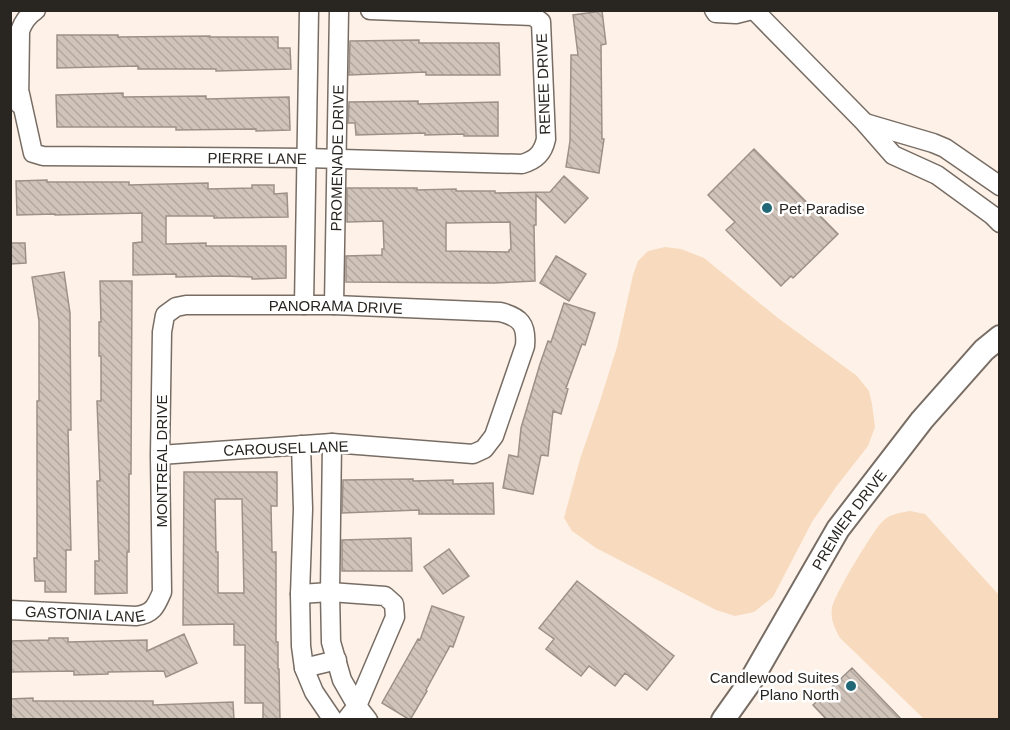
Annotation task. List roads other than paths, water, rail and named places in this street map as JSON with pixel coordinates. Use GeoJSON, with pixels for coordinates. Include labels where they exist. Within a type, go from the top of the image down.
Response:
{"type":"FeatureCollection","features":[{"type":"Feature","properties":{"kind":"street","name":"PROMENADE DRIVE"},"geometry":{"type":"LineString","coordinates":[[304,305],[309,10]]}},
{"type":"Feature","properties":{"kind":"street","name":"PROMENADE DRIVE"},"geometry":{"type":"LineString","coordinates":[[334,306],[339,10]]}},
{"type":"Feature","properties":{"kind":"street","name":"RENEE DRIVE"},"geometry":{"type":"LineString","coordinates":[[370,10],[533,16],[541,22],[546,139],[539,155]]}},
{"type":"Feature","properties":{"kind":"street"},"geometry":{"type":"LineString","coordinates":[[714,10],[716,13],[736,14],[753,10],[865,123],[893,155],[937,175],[993,217],[999,192]]}},
{"type":"Feature","properties":{"kind":"street","name":"PIERRE LANE"},"geometry":{"type":"LineString","coordinates":[[32,12],[23,22],[20,31],[20,94],[33,153],[43,156],[337,158],[522,164],[539,155]]}},
{"type":"Feature","properties":{"kind":"street"},"geometry":{"type":"LineString","coordinates":[[865,123],[945,148],[999,186]]}},
{"type":"Feature","properties":{"kind":"street","name":"PANORAMA DRIVE"},"geometry":{"type":"LineString","coordinates":[[165,315],[176,307],[186,305],[304,305],[509,314],[518,318],[523,326],[526,336],[525,346],[494,436],[484,449]]}},
{"type":"Feature","properties":{"kind":"street","name":"MONTREAL DRIVE"},"geometry":{"type":"LineString","coordinates":[[156,606],[162,592],[160,455],[162,332],[165,315]]}},
{"type":"Feature","properties":{"kind":"street","name":"PREMIER DRIVE"},"geometry":{"type":"LineString","coordinates":[[723,720],[750,682],[838,529],[922,420],[984,350],[999,337]]}},
{"type":"Feature","properties":{"kind":"street"},"geometry":{"type":"LineString","coordinates":[[332,443],[331,642],[342,680],[357,715]]}},
{"type":"Feature","properties":{"kind":"street","name":"CAROUSEL LANE"},"geometry":{"type":"LineString","coordinates":[[160,455],[332,443],[473,454],[484,449]]}},
{"type":"Feature","properties":{"kind":"street"},"geometry":{"type":"LineString","coordinates":[[302,445],[301,646],[304,668],[314,693],[333,720]]}},
{"type":"Feature","properties":{"kind":"street"},"geometry":{"type":"LineString","coordinates":[[303,509],[331,509]]}},
{"type":"Feature","properties":{"kind":"street"},"geometry":{"type":"LineString","coordinates":[[300,594],[330,592],[385,596],[394,604],[395,616],[357,715]]}},
{"type":"Feature","properties":{"kind":"street","name":"GASTONIA LANE"},"geometry":{"type":"LineString","coordinates":[[10,610],[136,616],[146,615],[156,606]]}},
{"type":"Feature","properties":{"kind":"street"},"geometry":{"type":"LineString","coordinates":[[304,668],[337,660]]}},
{"type":"Feature","properties":{"kind":"place","name":"Pet Paradise"},"geometry":{"type":"Point","coordinates":[767,208]}},
{"type":"Feature","properties":{"kind":"place","name":"Candlewood Suites Plano North"},"geometry":{"type":"Point","coordinates":[851,686]}}]}
